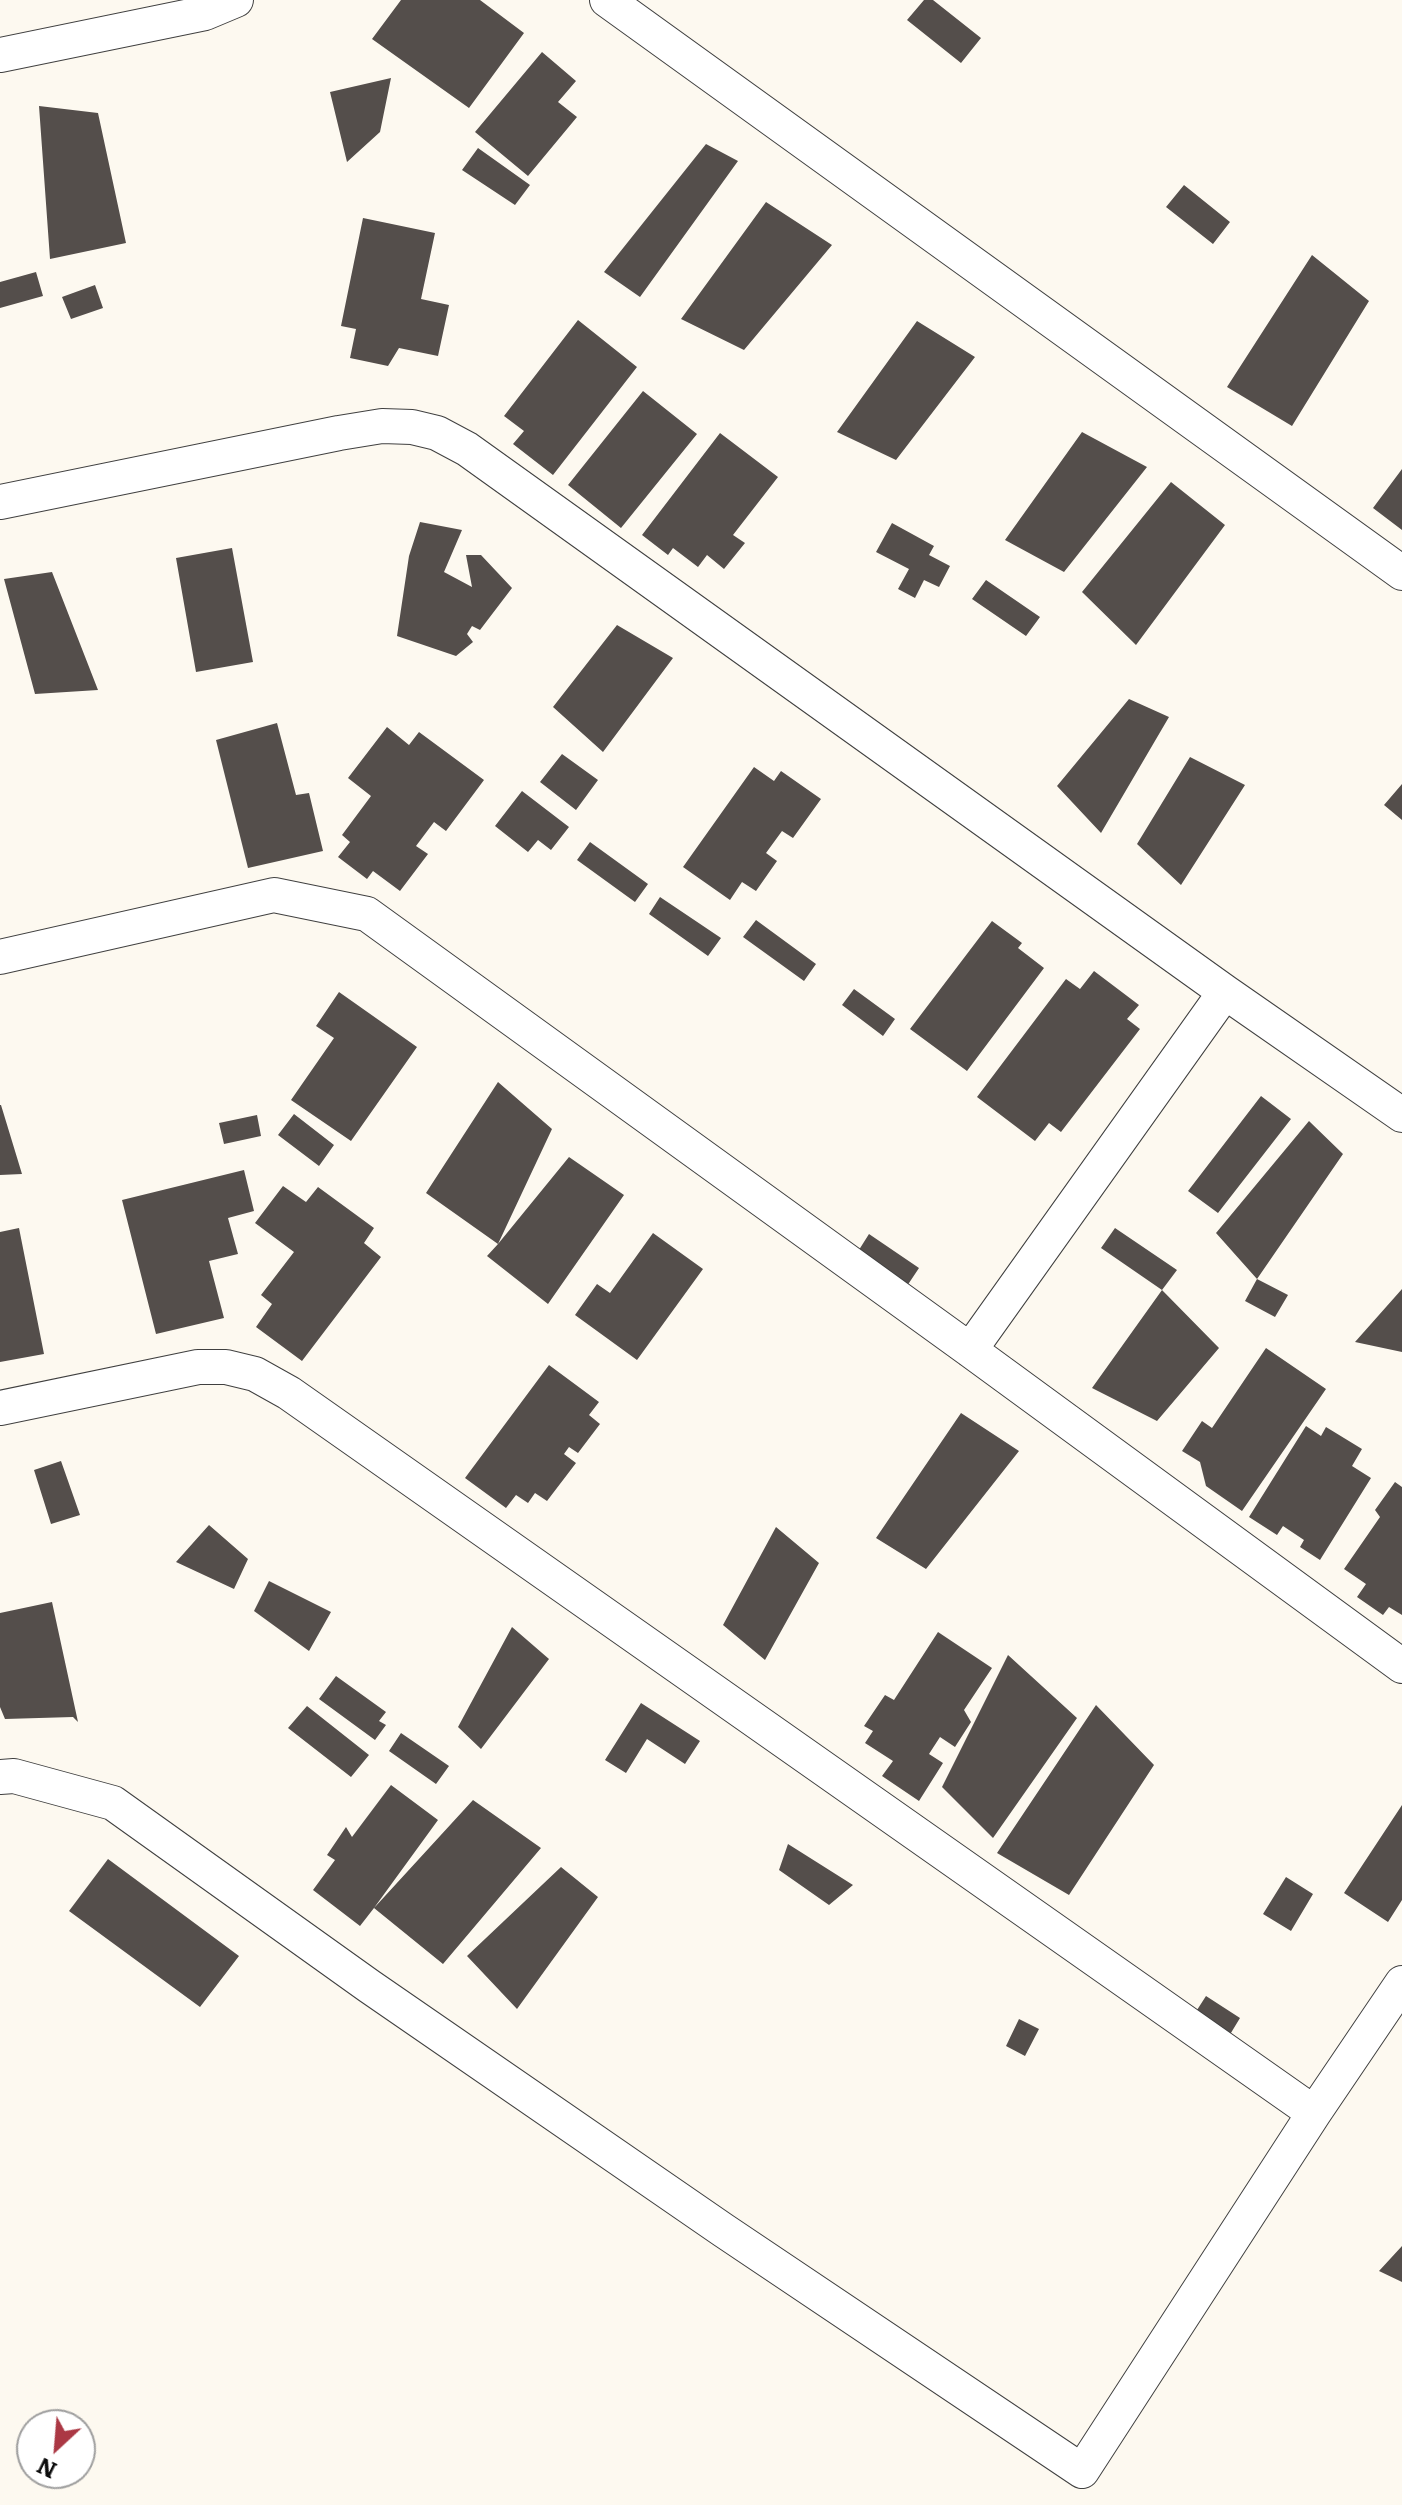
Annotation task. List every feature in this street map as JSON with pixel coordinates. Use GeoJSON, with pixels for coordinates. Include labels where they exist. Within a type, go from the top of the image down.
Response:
{"type":"FeatureCollection","features":[{"type":"Feature","properties":{"kind":"street"},"geometry":{"type":"LineString","coordinates":[[0,55],[205,13],[236,0]]}},
{"type":"Feature","properties":{"kind":"street"},"geometry":{"type":"LineString","coordinates":[[607,0],[1402,573]]}},
{"type":"Feature","properties":{"kind":"street"},"geometry":{"type":"LineString","coordinates":[[0,502],[382,426],[412,427],[437,433],[467,449],[1225,992],[1402,1115]]}},
{"type":"Feature","properties":{"kind":"street"},"geometry":{"type":"LineString","coordinates":[[0,957],[274,895],[367,914],[1402,1666]]}},
{"type":"Feature","properties":{"kind":"street"},"geometry":{"type":"LineString","coordinates":[[970,1350],[1225,992]]}},
{"type":"Feature","properties":{"kind":"street"},"geometry":{"type":"LineString","coordinates":[[0,1408],[198,1367],[226,1367],[255,1374],[302,1402],[1314,2113]]}},
{"type":"Feature","properties":{"kind":"street"},"geometry":{"type":"LineString","coordinates":[[0,1777],[14,1776],[113,1803],[369,1986],[723,2230],[1082,2471],[1402,1983]]}},
{"type":"Feature","properties":{"kind":"building"},"geometry":{"type":"Polygon","coordinates":[[[401,0],[480,0],[524,33],[469,108],[372,39],[401,0]]]}},
{"type":"Feature","properties":{"kind":"building"},"geometry":{"type":"Polygon","coordinates":[[[924,0],[933,0],[981,38],[961,63],[907,20],[924,0]]]}},
{"type":"Feature","properties":{"kind":"building"},"geometry":{"type":"Polygon","coordinates":[[[542,52],[576,81],[558,102],[577,117],[528,176],[475,132],[542,52]]]}},
{"type":"Feature","properties":{"kind":"building"},"geometry":{"type":"Polygon","coordinates":[[[391,78],[380,132],[347,162],[330,92],[391,78]]]}},
{"type":"Feature","properties":{"kind":"building"},"geometry":{"type":"Polygon","coordinates":[[[39,106],[98,113],[126,243],[50,259],[39,106]]]}},
{"type":"Feature","properties":{"kind":"building"},"geometry":{"type":"Polygon","coordinates":[[[706,144],[738,161],[640,297],[604,272],[706,144]]]}},
{"type":"Feature","properties":{"kind":"building"},"geometry":{"type":"Polygon","coordinates":[[[478,148],[530,185],[515,205],[462,170],[478,148]]]}},
{"type":"Feature","properties":{"kind":"building"},"geometry":{"type":"Polygon","coordinates":[[[1184,185],[1230,222],[1213,244],[1166,207],[1184,185]]]}},
{"type":"Feature","properties":{"kind":"building"},"geometry":{"type":"Polygon","coordinates":[[[766,202],[832,245],[744,350],[681,319],[766,202]]]}},
{"type":"Feature","properties":{"kind":"building"},"geometry":{"type":"Polygon","coordinates":[[[363,218],[435,233],[421,299],[449,305],[438,356],[399,348],[388,366],[350,358],[356,329],[341,326],[363,218]]]}},
{"type":"Feature","properties":{"kind":"building"},"geometry":{"type":"Polygon","coordinates":[[[1312,255],[1369,301],[1292,426],[1227,387],[1312,255]]]}},
{"type":"Feature","properties":{"kind":"building"},"geometry":{"type":"Polygon","coordinates":[[[36,272],[43,296],[0,308],[0,282],[36,272]]]}},
{"type":"Feature","properties":{"kind":"building"},"geometry":{"type":"Polygon","coordinates":[[[95,285],[103,308],[71,319],[62,297],[95,285]]]}},
{"type":"Feature","properties":{"kind":"building"},"geometry":{"type":"Polygon","coordinates":[[[578,320],[637,367],[553,475],[513,444],[524,431],[504,416],[578,320]]]}},
{"type":"Feature","properties":{"kind":"building"},"geometry":{"type":"Polygon","coordinates":[[[917,321],[975,357],[896,460],[837,432],[917,321]]]}},
{"type":"Feature","properties":{"kind":"building"},"geometry":{"type":"Polygon","coordinates":[[[643,391],[697,434],[621,528],[568,485],[643,391]]]}},
{"type":"Feature","properties":{"kind":"building"},"geometry":{"type":"Polygon","coordinates":[[[1082,432],[1147,467],[1064,572],[1005,540],[1082,432]]]}},
{"type":"Feature","properties":{"kind":"building"},"geometry":{"type":"Polygon","coordinates":[[[720,433],[778,477],[733,535],[745,543],[724,569],[707,555],[698,567],[673,548],[668,555],[642,535],[720,433]]]}},
{"type":"Feature","properties":{"kind":"building"},"geometry":{"type":"Polygon","coordinates":[[[1402,469],[1402,530],[1373,508],[1402,469]]]}},
{"type":"Feature","properties":{"kind":"building"},"geometry":{"type":"Polygon","coordinates":[[[1171,482],[1225,525],[1136,645],[1082,592],[1171,482]]]}},
{"type":"Feature","properties":{"kind":"building"},"geometry":{"type":"Polygon","coordinates":[[[420,522],[462,530],[444,572],[472,587],[466,555],[481,555],[512,588],[480,630],[472,626],[467,634],[473,642],[456,656],[397,636],[409,556],[420,522]]]}},
{"type":"Feature","properties":{"kind":"building"},"geometry":{"type":"Polygon","coordinates":[[[892,523],[934,546],[929,555],[950,566],[939,587],[924,580],[915,598],[898,589],[909,569],[876,552],[892,523]]]}},
{"type":"Feature","properties":{"kind":"building"},"geometry":{"type":"Polygon","coordinates":[[[232,548],[253,662],[196,672],[176,558],[232,548]]]}},
{"type":"Feature","properties":{"kind":"building"},"geometry":{"type":"Polygon","coordinates":[[[52,572],[98,690],[35,694],[4,579],[52,572]]]}},
{"type":"Feature","properties":{"kind":"building"},"geometry":{"type":"Polygon","coordinates":[[[986,580],[1040,617],[1026,636],[972,599],[986,580]]]}},
{"type":"Feature","properties":{"kind":"building"},"geometry":{"type":"Polygon","coordinates":[[[617,625],[673,658],[603,752],[553,707],[617,625]]]}},
{"type":"Feature","properties":{"kind":"building"},"geometry":{"type":"Polygon","coordinates":[[[1129,699],[1169,717],[1101,833],[1057,786],[1129,699]]]}},
{"type":"Feature","properties":{"kind":"building"},"geometry":{"type":"Polygon","coordinates":[[[277,723],[296,795],[309,793],[323,851],[248,868],[216,740],[277,723]]]}},
{"type":"Feature","properties":{"kind":"building"},"geometry":{"type":"Polygon","coordinates":[[[387,727],[409,745],[419,732],[484,780],[446,831],[434,822],[416,846],[428,854],[400,891],[373,871],[367,879],[338,857],[350,842],[342,835],[371,796],[348,778],[387,727]]]}},
{"type":"Feature","properties":{"kind":"building"},"geometry":{"type":"Polygon","coordinates":[[[562,754],[598,780],[576,810],[540,782],[562,754]]]}},
{"type":"Feature","properties":{"kind":"building"},"geometry":{"type":"Polygon","coordinates":[[[1190,757],[1245,785],[1181,885],[1137,844],[1190,757]]]}},
{"type":"Feature","properties":{"kind":"building"},"geometry":{"type":"Polygon","coordinates":[[[754,767],[774,781],[781,771],[821,799],[793,838],[782,831],[766,853],[777,861],[756,891],[742,882],[730,900],[683,867],[754,767]]]}},
{"type":"Feature","properties":{"kind":"building"},"geometry":{"type":"Polygon","coordinates":[[[1402,784],[1402,820],[1384,805],[1402,784]]]}},
{"type":"Feature","properties":{"kind":"building"},"geometry":{"type":"Polygon","coordinates":[[[522,791],[569,827],[551,850],[538,840],[528,852],[495,826],[522,791]]]}},
{"type":"Feature","properties":{"kind":"building"},"geometry":{"type":"Polygon","coordinates":[[[590,842],[648,884],[635,902],[577,860],[590,842]]]}},
{"type":"Feature","properties":{"kind":"building"},"geometry":{"type":"Polygon","coordinates":[[[660,897],[721,938],[708,956],[649,914],[660,897]]]}},
{"type":"Feature","properties":{"kind":"building"},"geometry":{"type":"Polygon","coordinates":[[[756,920],[816,964],[804,981],[743,937],[756,920]]]}},
{"type":"Feature","properties":{"kind":"building"},"geometry":{"type":"Polygon","coordinates":[[[992,921],[1022,943],[1018,948],[1044,968],[967,1071],[910,1029],[992,921]]]}},
{"type":"Feature","properties":{"kind":"building"},"geometry":{"type":"Polygon","coordinates":[[[1094,971],[1139,1005],[1127,1019],[1140,1029],[1061,1132],[1049,1123],[1035,1141],[977,1097],[1066,979],[1080,989],[1094,971]]]}},
{"type":"Feature","properties":{"kind":"building"},"geometry":{"type":"Polygon","coordinates":[[[854,989],[895,1019],[883,1036],[842,1005],[854,989]]]}},
{"type":"Feature","properties":{"kind":"building"},"geometry":{"type":"Polygon","coordinates":[[[339,992],[417,1047],[351,1141],[291,1100],[334,1038],[316,1026],[339,992]]]}},
{"type":"Feature","properties":{"kind":"building"},"geometry":{"type":"Polygon","coordinates":[[[498,1082],[552,1129],[498,1244],[426,1193],[498,1082]]]}},
{"type":"Feature","properties":{"kind":"building"},"geometry":{"type":"Polygon","coordinates":[[[1261,1096],[1291,1119],[1218,1213],[1188,1191],[1261,1096]]]}},
{"type":"Feature","properties":{"kind":"building"},"geometry":{"type":"Polygon","coordinates":[[[1,1105],[22,1174],[0,1175],[1,1105]]]}},
{"type":"Feature","properties":{"kind":"building"},"geometry":{"type":"Polygon","coordinates":[[[294,1114],[334,1145],[319,1166],[278,1135],[294,1114]]]}},
{"type":"Feature","properties":{"kind":"building"},"geometry":{"type":"Polygon","coordinates":[[[257,1115],[261,1136],[224,1144],[219,1123],[257,1115]]]}},
{"type":"Feature","properties":{"kind":"building"},"geometry":{"type":"Polygon","coordinates":[[[1309,1121],[1343,1154],[1257,1279],[1216,1233],[1309,1121]]]}},
{"type":"Feature","properties":{"kind":"building"},"geometry":{"type":"Polygon","coordinates":[[[569,1157],[624,1195],[548,1304],[487,1256],[569,1157]]]}},
{"type":"Feature","properties":{"kind":"building"},"geometry":{"type":"Polygon","coordinates":[[[244,1170],[254,1211],[228,1218],[238,1254],[209,1261],[224,1318],[156,1334],[122,1200],[244,1170]]]}},
{"type":"Feature","properties":{"kind":"building"},"geometry":{"type":"Polygon","coordinates":[[[283,1186],[306,1202],[318,1187],[374,1228],[364,1243],[381,1257],[302,1361],[256,1327],[272,1304],[261,1295],[294,1252],[255,1223],[283,1186]]]}},
{"type":"Feature","properties":{"kind":"building"},"geometry":{"type":"Polygon","coordinates":[[[19,1228],[44,1354],[0,1362],[0,1232],[19,1228]]]}},
{"type":"Feature","properties":{"kind":"building"},"geometry":{"type":"Polygon","coordinates":[[[1115,1228],[1177,1270],[1162,1290],[1101,1248],[1115,1228]]]}},
{"type":"Feature","properties":{"kind":"building"},"geometry":{"type":"Polygon","coordinates":[[[653,1233],[703,1269],[637,1360],[575,1315],[597,1284],[610,1293],[653,1233]]]}},
{"type":"Feature","properties":{"kind":"building"},"geometry":{"type":"Polygon","coordinates":[[[869,1234],[919,1268],[907,1286],[857,1253],[869,1234]]]}},
{"type":"Feature","properties":{"kind":"building"},"geometry":{"type":"Polygon","coordinates":[[[1257,1279],[1288,1295],[1275,1317],[1245,1301],[1257,1279]]]}},
{"type":"Feature","properties":{"kind":"building"},"geometry":{"type":"Polygon","coordinates":[[[1402,1289],[1402,1352],[1355,1342],[1402,1289]]]}},
{"type":"Feature","properties":{"kind":"building"},"geometry":{"type":"Polygon","coordinates":[[[1162,1290],[1219,1348],[1157,1421],[1092,1388],[1162,1290]]]}},
{"type":"Feature","properties":{"kind":"building"},"geometry":{"type":"Polygon","coordinates":[[[1266,1348],[1326,1389],[1242,1511],[1206,1486],[1200,1462],[1182,1451],[1202,1421],[1212,1428],[1266,1348]]]}},
{"type":"Feature","properties":{"kind":"building"},"geometry":{"type":"Polygon","coordinates":[[[549,1365],[599,1402],[589,1415],[600,1424],[578,1453],[569,1447],[564,1454],[576,1463],[547,1501],[535,1493],[528,1503],[516,1495],[506,1508],[465,1478],[549,1365]]]}},
{"type":"Feature","properties":{"kind":"building"},"geometry":{"type":"Polygon","coordinates":[[[961,1413],[1019,1451],[926,1569],[876,1538],[961,1413]]]}},
{"type":"Feature","properties":{"kind":"building"},"geometry":{"type":"Polygon","coordinates":[[[1306,1426],[1321,1436],[1326,1427],[1362,1449],[1352,1466],[1371,1478],[1320,1560],[1300,1547],[1304,1540],[1283,1526],[1277,1535],[1249,1517],[1306,1426]]]}},
{"type":"Feature","properties":{"kind":"building"},"geometry":{"type":"Polygon","coordinates":[[[61,1461],[80,1515],[51,1524],[34,1470],[61,1461]]]}},
{"type":"Feature","properties":{"kind":"building"},"geometry":{"type":"Polygon","coordinates":[[[1395,1482],[1402,1487],[1402,1615],[1389,1607],[1383,1615],[1357,1597],[1366,1584],[1344,1569],[1380,1517],[1375,1510],[1395,1482]]]}},
{"type":"Feature","properties":{"kind":"building"},"geometry":{"type":"Polygon","coordinates":[[[209,1525],[248,1559],[234,1589],[176,1562],[209,1525]]]}},
{"type":"Feature","properties":{"kind":"building"},"geometry":{"type":"Polygon","coordinates":[[[776,1527],[819,1563],[765,1660],[723,1625],[776,1527]]]}},
{"type":"Feature","properties":{"kind":"building"},"geometry":{"type":"Polygon","coordinates":[[[269,1581],[331,1612],[309,1651],[254,1611],[269,1581]]]}},
{"type":"Feature","properties":{"kind":"building"},"geometry":{"type":"Polygon","coordinates":[[[52,1602],[78,1722],[73,1717],[5,1719],[0,1707],[0,1613],[52,1602]]]}},
{"type":"Feature","properties":{"kind":"building"},"geometry":{"type":"Polygon","coordinates":[[[512,1627],[549,1659],[481,1749],[458,1727],[512,1627]]]}},
{"type":"Feature","properties":{"kind":"building"},"geometry":{"type":"Polygon","coordinates":[[[938,1632],[992,1668],[964,1710],[971,1722],[955,1747],[940,1737],[929,1754],[943,1763],[919,1801],[882,1776],[893,1761],[865,1743],[873,1731],[864,1726],[885,1695],[894,1700],[938,1632]]]}},
{"type":"Feature","properties":{"kind":"building"},"geometry":{"type":"Polygon","coordinates":[[[1008,1655],[1077,1718],[993,1838],[942,1787],[1008,1655]]]}},
{"type":"Feature","properties":{"kind":"building"},"geometry":{"type":"Polygon","coordinates":[[[336,1676],[386,1712],[379,1721],[386,1725],[375,1740],[319,1699],[336,1676]]]}},
{"type":"Feature","properties":{"kind":"building"},"geometry":{"type":"Polygon","coordinates":[[[641,1703],[700,1741],[685,1764],[647,1739],[626,1773],[605,1760],[641,1703]]]}},
{"type":"Feature","properties":{"kind":"building"},"geometry":{"type":"Polygon","coordinates":[[[1096,1705],[1154,1765],[1069,1895],[997,1853],[1096,1705]]]}},
{"type":"Feature","properties":{"kind":"building"},"geometry":{"type":"Polygon","coordinates":[[[307,1706],[369,1755],[351,1777],[288,1728],[307,1706]]]}},
{"type":"Feature","properties":{"kind":"building"},"geometry":{"type":"Polygon","coordinates":[[[401,1733],[449,1766],[436,1784],[389,1751],[401,1733]]]}},
{"type":"Feature","properties":{"kind":"building"},"geometry":{"type":"Polygon","coordinates":[[[391,1785],[438,1820],[360,1926],[313,1890],[335,1860],[327,1855],[346,1827],[352,1837],[391,1785]]]}},
{"type":"Feature","properties":{"kind":"building"},"geometry":{"type":"Polygon","coordinates":[[[473,1800],[541,1848],[443,1964],[374,1908],[473,1800]]]}},
{"type":"Feature","properties":{"kind":"building"},"geometry":{"type":"Polygon","coordinates":[[[1402,1805],[1402,1900],[1388,1922],[1344,1893],[1402,1805]]]}},
{"type":"Feature","properties":{"kind":"building"},"geometry":{"type":"Polygon","coordinates":[[[788,1844],[853,1885],[829,1905],[779,1870],[788,1844]]]}},
{"type":"Feature","properties":{"kind":"building"},"geometry":{"type":"Polygon","coordinates":[[[108,1859],[239,1956],[200,2007],[69,1911],[108,1859]]]}},
{"type":"Feature","properties":{"kind":"building"},"geometry":{"type":"Polygon","coordinates":[[[561,1867],[598,1897],[517,2009],[467,1956],[561,1867]]]}},
{"type":"Feature","properties":{"kind":"building"},"geometry":{"type":"Polygon","coordinates":[[[1286,1877],[1313,1894],[1291,1931],[1263,1914],[1286,1877]]]}},
{"type":"Feature","properties":{"kind":"building"},"geometry":{"type":"Polygon","coordinates":[[[1206,1996],[1240,2018],[1223,2046],[1188,2024],[1206,1996]]]}},
{"type":"Feature","properties":{"kind":"building"},"geometry":{"type":"Polygon","coordinates":[[[1019,2019],[1039,2029],[1025,2056],[1006,2046],[1019,2019]]]}},
{"type":"Feature","properties":{"kind":"building"},"geometry":{"type":"Polygon","coordinates":[[[1402,2246],[1402,2282],[1379,2271],[1402,2246]]]}}]}
